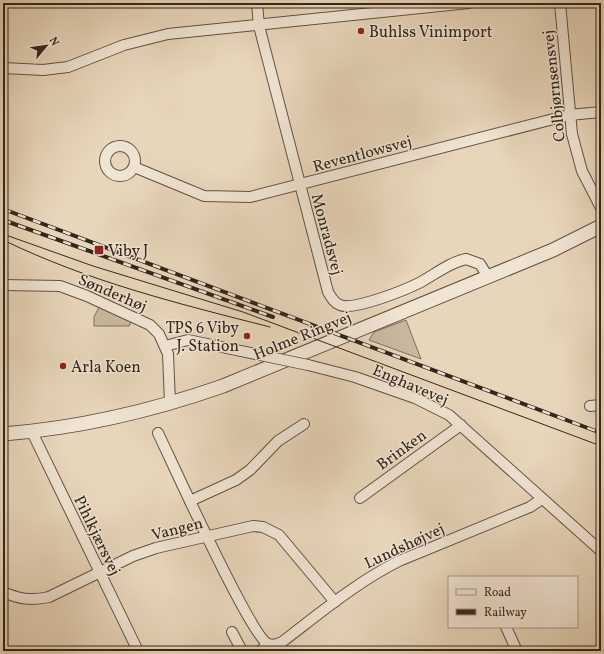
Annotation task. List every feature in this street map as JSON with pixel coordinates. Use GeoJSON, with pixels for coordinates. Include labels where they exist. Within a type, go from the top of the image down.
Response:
{"type":"FeatureCollection","features":[{"type":"Feature","properties":{"kind":"street","name":"Monradsvej"},"geometry":{"type":"LineString","coordinates":[[256,3],[259,26],[328,292],[338,305],[344,307],[357,306],[418,283],[462,260],[476,261],[488,277]]}},
{"type":"Feature","properties":{"kind":"street"},"geometry":{"type":"LineString","coordinates":[[3,68],[43,70],[68,67],[124,45],[168,34],[259,26],[469,3]]}},
{"type":"Feature","properties":{"kind":"street","name":"Colbjørnsensvej"},"geometry":{"type":"LineString","coordinates":[[560,3],[569,115],[575,151],[590,189],[601,208]]}},
{"type":"Feature","properties":{"kind":"street","name":"Reventlowsvej"},"geometry":{"type":"LineString","coordinates":[[134,167],[204,196],[250,197],[569,115],[601,112]]}},
{"type":"Feature","properties":{"kind":"street","name":"Holme Ringvej"},"geometry":{"type":"LineString","coordinates":[[3,434],[32,432],[95,422],[170,403],[243,378],[553,250],[601,226]]}},
{"type":"Feature","properties":{"kind":"street","name":"Sønderhøj"},"geometry":{"type":"LineString","coordinates":[[3,284],[47,284],[60,286],[142,320],[155,330],[168,354],[170,403]]}},
{"type":"Feature","properties":{"kind":"street","name":"Enghavevej"},"geometry":{"type":"LineString","coordinates":[[165,346],[188,340],[308,365],[355,378],[415,398],[449,415],[601,551]]}},
{"type":"Feature","properties":{"kind":"street"},"geometry":{"type":"LineString","coordinates":[[590,406],[601,405]]}},
{"type":"Feature","properties":{"kind":"street"},"geometry":{"type":"LineString","coordinates":[[190,501],[236,480],[250,470],[278,441],[304,424]]}},
{"type":"Feature","properties":{"kind":"street","name":"Brinken"},"geometry":{"type":"LineString","coordinates":[[360,498],[461,425]]}},
{"type":"Feature","properties":{"kind":"street","name":"Pihlkjærsvej"},"geometry":{"type":"LineString","coordinates":[[32,432],[138,651]]}},
{"type":"Feature","properties":{"kind":"street"},"geometry":{"type":"LineString","coordinates":[[158,433],[207,536],[254,628],[268,644]]}},
{"type":"Feature","properties":{"kind":"street","name":"Lundshøjvej"},"geometry":{"type":"LineString","coordinates":[[260,651],[268,644],[277,644],[282,642],[361,583],[399,561],[530,507],[542,499]]}},
{"type":"Feature","properties":{"kind":"street","name":"Vangen"},"geometry":{"type":"LineString","coordinates":[[3,592],[22,599],[34,600],[49,597],[132,556],[156,548],[253,526],[272,530],[279,535],[335,602]]}},
{"type":"Feature","properties":{"kind":"street"},"geometry":{"type":"LineString","coordinates":[[506,628],[517,651]]}},
{"type":"Feature","properties":{"kind":"street"},"geometry":{"type":"LineString","coordinates":[[232,632],[242,651]]}},
{"type":"Feature","properties":{"kind":"shaded area"},"geometry":{"type":"Polygon","coordinates":[[[100,305],[132,319],[129,326],[94,326],[94,317],[100,305]]]}},
{"type":"Feature","properties":{"kind":"shaded area"},"geometry":{"type":"Polygon","coordinates":[[[406,320],[421,359],[369,340],[374,332],[406,320]]]}},
{"type":"Feature","properties":{"kind":"tram line"},"geometry":{"type":"LineString","coordinates":[[3,234],[93,266],[243,312],[601,446]]}},
{"type":"Feature","properties":{"kind":"tram line"},"geometry":{"type":"LineString","coordinates":[[3,240],[36,255],[101,280],[167,300],[270,327]]}},
{"type":"Feature","properties":{"kind":"railway"},"geometry":{"type":"LineString","coordinates":[[3,209],[601,433]]}},
{"type":"Feature","properties":{"kind":"railway"},"geometry":{"type":"LineString","coordinates":[[3,220],[273,317]]}},
{"type":"Feature","properties":{"kind":"place","name":"Buhlss Vinimport"},"geometry":{"type":"Point","coordinates":[361,31]}},
{"type":"Feature","properties":{"kind":"place","name":"Viby J"},"geometry":{"type":"Point","coordinates":[99,250]}},
{"type":"Feature","properties":{"kind":"place","name":"TPS 6 Viby J. Station"},"geometry":{"type":"Point","coordinates":[247,336]}},
{"type":"Feature","properties":{"kind":"place","name":"Arla Koen"},"geometry":{"type":"Point","coordinates":[63,366]}}]}
